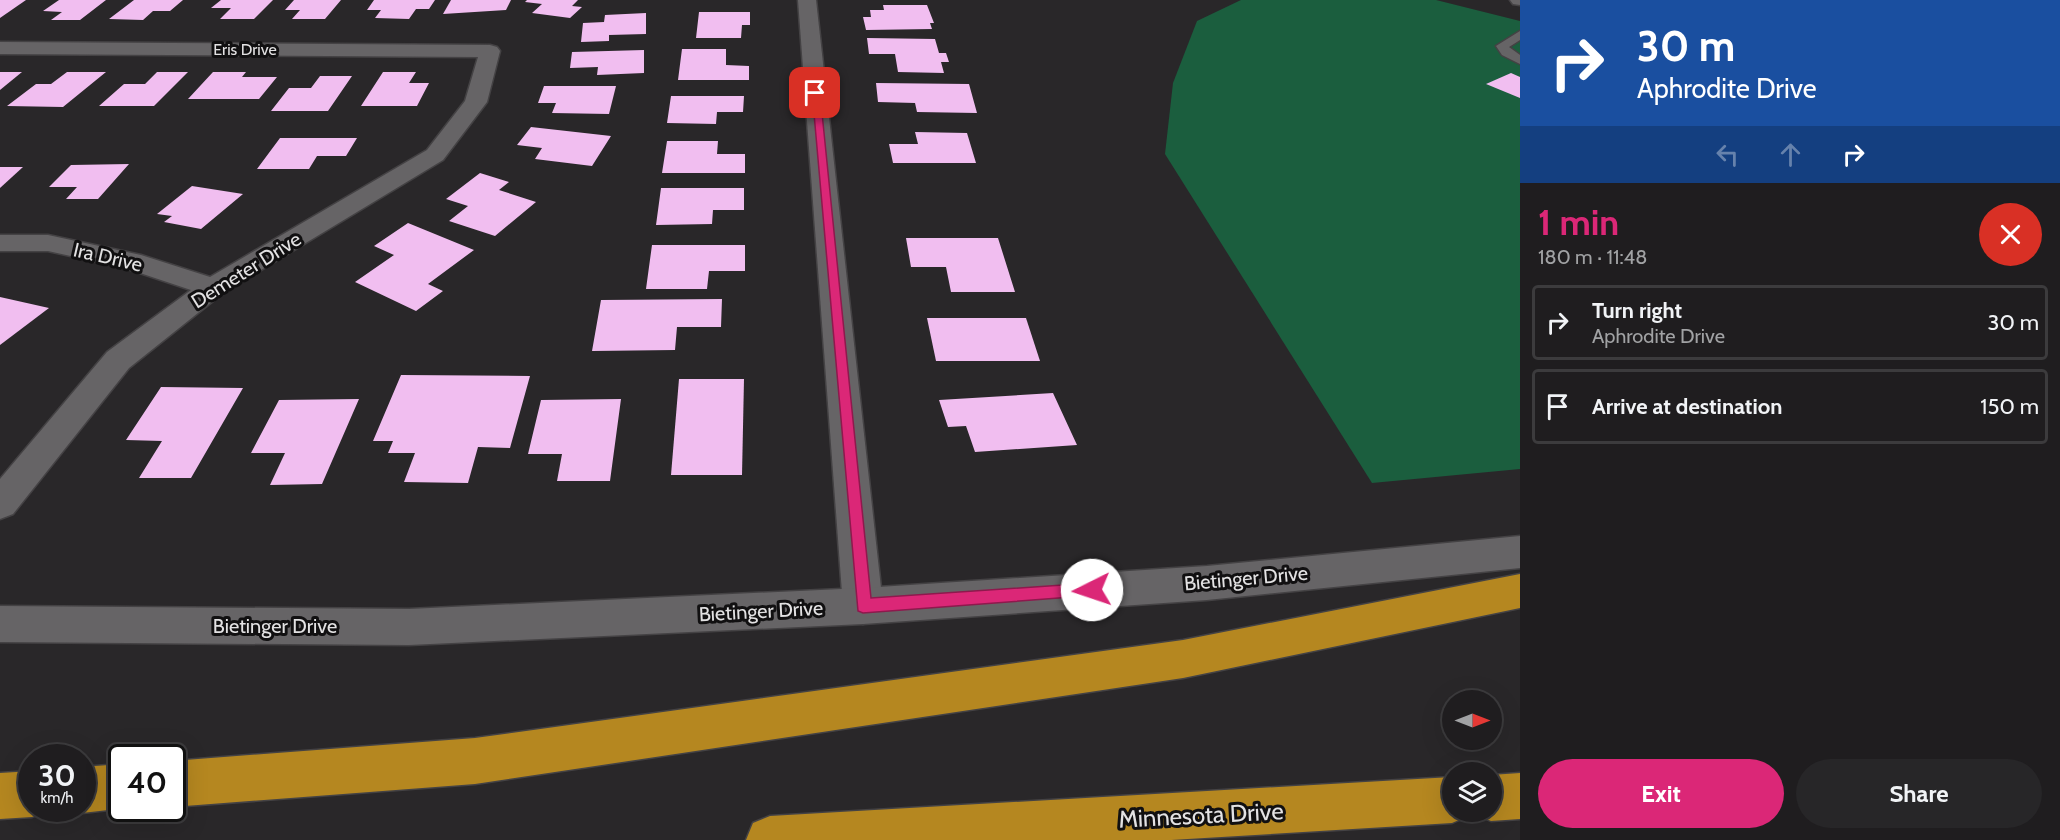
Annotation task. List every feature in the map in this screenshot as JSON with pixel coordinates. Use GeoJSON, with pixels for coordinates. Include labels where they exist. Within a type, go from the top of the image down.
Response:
{"type":"FeatureCollection","features":[{"type":"Feature","properties":{"kind":"highway"},"geometry":{"type":"LineString","coordinates":[[186,782],[510,756],[1183,659],[1520,591]]}},
{"type":"Feature","properties":{"kind":"highway"},"geometry":{"type":"LineString","coordinates":[[0,796],[18,795]]}},
{"type":"Feature","properties":{"kind":"highway"},"geometry":{"type":"LineString","coordinates":[[1502,797],[1520,796]]}},
{"type":"Feature","properties":{"kind":"highway","name":"Minnesota Drive"},"geometry":{"type":"LineString","coordinates":[[770,840],[1442,801]]}},
{"type":"Feature","properties":{"kind":"street"},"geometry":{"type":"LineString","coordinates":[[807,0],[863,606]]}},
{"type":"Feature","properties":{"kind":"street","name":"Eris Drive"},"geometry":{"type":"LineString","coordinates":[[0,48],[490,51]]}},
{"type":"Feature","properties":{"kind":"street","name":"Demeter Drive"},"geometry":{"type":"LineString","coordinates":[[0,504],[118,360],[213,287],[435,155],[476,102],[490,51]]}},
{"type":"Feature","properties":{"kind":"street","name":"Ira Drive"},"geometry":{"type":"LineString","coordinates":[[0,243],[48,243],[131,261],[213,287]]}},
{"type":"Feature","properties":{"kind":"street","name":"Bietinger Drive"},"geometry":{"type":"LineString","coordinates":[[0,624],[408,627],[863,606],[1207,583],[1520,552]]}},
{"type":"Feature","properties":{"kind":"lane"},"geometry":{"type":"LineString","coordinates":[[1520,35],[1502,46],[1506,52],[1520,60]]}},
{"type":"Feature","properties":{"kind":"green space"},"geometry":{"type":"Polygon","coordinates":[[[1241,0],[1436,0],[1520,21],[1520,469],[1372,483],[1165,154],[1173,83],[1197,21],[1241,0]]]}},
{"type":"Feature","properties":{"kind":"building"},"geometry":{"type":"Polygon","coordinates":[[[0,0],[26,0],[0,18],[0,0]]]}},
{"type":"Feature","properties":{"kind":"building"},"geometry":{"type":"Polygon","coordinates":[[[59,0],[106,0],[80,20],[51,20],[62,12],[43,11],[59,0]]]}},
{"type":"Feature","properties":{"kind":"building"},"geometry":{"type":"Polygon","coordinates":[[[134,0],[183,0],[170,11],[153,11],[143,20],[109,19],[134,0]]]}},
{"type":"Feature","properties":{"kind":"building"},"geometry":{"type":"Polygon","coordinates":[[[221,0],[273,0],[254,19],[220,19],[231,8],[211,8],[221,0]]]}},
{"type":"Feature","properties":{"kind":"building"},"geometry":{"type":"Polygon","coordinates":[[[294,0],[341,0],[325,19],[292,19],[300,10],[285,10],[294,0]]]}},
{"type":"Feature","properties":{"kind":"building"},"geometry":{"type":"Polygon","coordinates":[[[374,0],[435,0],[429,9],[416,9],[409,19],[375,18],[381,10],[367,10],[374,0]]]}},
{"type":"Feature","properties":{"kind":"building"},"geometry":{"type":"Polygon","coordinates":[[[451,0],[511,0],[506,10],[443,14],[451,0]]]}},
{"type":"Feature","properties":{"kind":"building"},"geometry":{"type":"Polygon","coordinates":[[[527,0],[578,0],[572,6],[582,7],[570,18],[532,13],[542,4],[525,2],[527,0]]]}},
{"type":"Feature","properties":{"kind":"building"},"geometry":{"type":"Polygon","coordinates":[[[883,5],[927,5],[934,23],[930,23],[932,29],[866,30],[863,17],[871,17],[870,10],[884,10],[883,5]]]}},
{"type":"Feature","properties":{"kind":"building"},"geometry":{"type":"Polygon","coordinates":[[[699,12],[750,12],[750,25],[742,25],[741,38],[696,38],[699,12]]]}},
{"type":"Feature","properties":{"kind":"building"},"geometry":{"type":"Polygon","coordinates":[[[646,13],[646,34],[609,35],[609,41],[581,42],[583,23],[604,22],[605,15],[646,13]]]}},
{"type":"Feature","properties":{"kind":"building"},"geometry":{"type":"Polygon","coordinates":[[[867,38],[935,39],[939,53],[946,53],[949,62],[941,62],[944,73],[898,72],[895,54],[869,54],[867,38]]]}},
{"type":"Feature","properties":{"kind":"building"},"geometry":{"type":"Polygon","coordinates":[[[682,49],[726,49],[726,65],[749,66],[749,80],[678,80],[682,49]]]}},
{"type":"Feature","properties":{"kind":"building"},"geometry":{"type":"Polygon","coordinates":[[[644,50],[644,73],[597,75],[598,67],[570,68],[572,52],[644,50]]]}},
{"type":"Feature","properties":{"kind":"building"},"geometry":{"type":"Polygon","coordinates":[[[0,72],[22,72],[0,90],[0,72]]]}},
{"type":"Feature","properties":{"kind":"building"},"geometry":{"type":"Polygon","coordinates":[[[67,72],[106,72],[63,107],[7,106],[36,84],[51,84],[67,72]]]}},
{"type":"Feature","properties":{"kind":"building"},"geometry":{"type":"Polygon","coordinates":[[[157,72],[188,72],[154,106],[99,106],[124,84],[145,84],[157,72]]]}},
{"type":"Feature","properties":{"kind":"building"},"geometry":{"type":"Polygon","coordinates":[[[213,72],[246,72],[242,77],[277,77],[259,99],[188,99],[213,72]]]}},
{"type":"Feature","properties":{"kind":"building"},"geometry":{"type":"Polygon","coordinates":[[[383,72],[416,72],[409,83],[429,83],[417,106],[361,106],[383,72]]]}},
{"type":"Feature","properties":{"kind":"building"},"geometry":{"type":"Polygon","coordinates":[[[1511,73],[1520,77],[1520,98],[1486,84],[1511,73]]]}},
{"type":"Feature","properties":{"kind":"building"},"geometry":{"type":"Polygon","coordinates":[[[320,76],[352,76],[328,111],[271,111],[289,88],[311,88],[320,76]]]}},
{"type":"Feature","properties":{"kind":"building"},"geometry":{"type":"Polygon","coordinates":[[[876,83],[969,84],[977,113],[917,112],[915,103],[878,102],[876,83]]]}},
{"type":"Feature","properties":{"kind":"building"},"geometry":{"type":"Polygon","coordinates":[[[544,86],[616,86],[609,114],[552,113],[556,103],[538,103],[544,86]]]}},
{"type":"Feature","properties":{"kind":"building"},"geometry":{"type":"Polygon","coordinates":[[[671,96],[744,96],[743,112],[717,112],[716,124],[667,123],[671,96]]]}},
{"type":"Feature","properties":{"kind":"building"},"geometry":{"type":"Polygon","coordinates":[[[531,127],[611,136],[592,166],[535,159],[542,148],[517,145],[531,127]]]}},
{"type":"Feature","properties":{"kind":"building"},"geometry":{"type":"Polygon","coordinates":[[[915,132],[967,133],[976,163],[893,163],[889,144],[918,144],[915,132]]]}},
{"type":"Feature","properties":{"kind":"building"},"geometry":{"type":"Polygon","coordinates":[[[280,138],[357,138],[346,156],[317,156],[309,169],[257,169],[280,138]]]}},
{"type":"Feature","properties":{"kind":"building"},"geometry":{"type":"Polygon","coordinates":[[[667,141],[718,141],[717,154],[745,154],[745,173],[662,173],[667,141]]]}},
{"type":"Feature","properties":{"kind":"building"},"geometry":{"type":"Polygon","coordinates":[[[129,164],[98,199],[66,199],[77,187],[49,187],[71,165],[129,164]]]}},
{"type":"Feature","properties":{"kind":"building"},"geometry":{"type":"Polygon","coordinates":[[[0,167],[23,167],[0,188],[0,167]]]}},
{"type":"Feature","properties":{"kind":"building"},"geometry":{"type":"Polygon","coordinates":[[[480,173],[509,182],[499,190],[536,202],[495,236],[449,221],[468,206],[446,199],[480,173]]]}},
{"type":"Feature","properties":{"kind":"building"},"geometry":{"type":"Polygon","coordinates":[[[192,186],[243,194],[201,229],[164,222],[172,216],[157,214],[192,186]]]}},
{"type":"Feature","properties":{"kind":"building"},"geometry":{"type":"Polygon","coordinates":[[[661,188],[744,188],[744,210],[713,210],[712,224],[656,225],[661,188]]]}},
{"type":"Feature","properties":{"kind":"building"},"geometry":{"type":"Polygon","coordinates":[[[408,223],[474,250],[428,284],[443,291],[416,311],[355,282],[394,255],[374,246],[408,223]]]}},
{"type":"Feature","properties":{"kind":"building"},"geometry":{"type":"Polygon","coordinates":[[[906,238],[998,238],[1015,292],[951,292],[946,267],[911,267],[906,238]]]}},
{"type":"Feature","properties":{"kind":"building"},"geometry":{"type":"Polygon","coordinates":[[[652,245],[745,245],[745,271],[709,271],[707,289],[646,289],[652,245]]]}},
{"type":"Feature","properties":{"kind":"building"},"geometry":{"type":"Polygon","coordinates":[[[0,297],[49,308],[0,345],[0,297]]]}},
{"type":"Feature","properties":{"kind":"building"},"geometry":{"type":"Polygon","coordinates":[[[722,299],[721,327],[677,327],[675,350],[592,351],[601,300],[722,299]]]}},
{"type":"Feature","properties":{"kind":"building"},"geometry":{"type":"Polygon","coordinates":[[[927,318],[1026,318],[1040,361],[936,361],[927,318]]]}},
{"type":"Feature","properties":{"kind":"building"},"geometry":{"type":"Polygon","coordinates":[[[401,375],[530,376],[510,448],[478,447],[468,483],[404,482],[415,453],[388,453],[393,441],[373,441],[401,375]]]}},
{"type":"Feature","properties":{"kind":"building"},"geometry":{"type":"Polygon","coordinates":[[[679,379],[744,379],[742,475],[671,475],[679,379]]]}},
{"type":"Feature","properties":{"kind":"building"},"geometry":{"type":"Polygon","coordinates":[[[161,387],[243,388],[191,478],[139,478],[162,441],[126,440],[161,387]]]}},
{"type":"Feature","properties":{"kind":"building"},"geometry":{"type":"Polygon","coordinates":[[[1053,393],[1077,445],[975,452],[966,426],[948,427],[939,400],[1053,393]]]}},
{"type":"Feature","properties":{"kind":"building"},"geometry":{"type":"Polygon","coordinates":[[[359,399],[322,484],[270,485],[285,453],[251,453],[279,400],[359,399]]]}},
{"type":"Feature","properties":{"kind":"building"},"geometry":{"type":"Polygon","coordinates":[[[621,399],[610,481],[557,481],[562,454],[528,454],[541,400],[621,399]]]}},
{"type":"Feature","properties":{"kind":"route"},"geometry":{"type":"LineString","coordinates":[[815,93],[863,606],[1092,590]]}}]}
